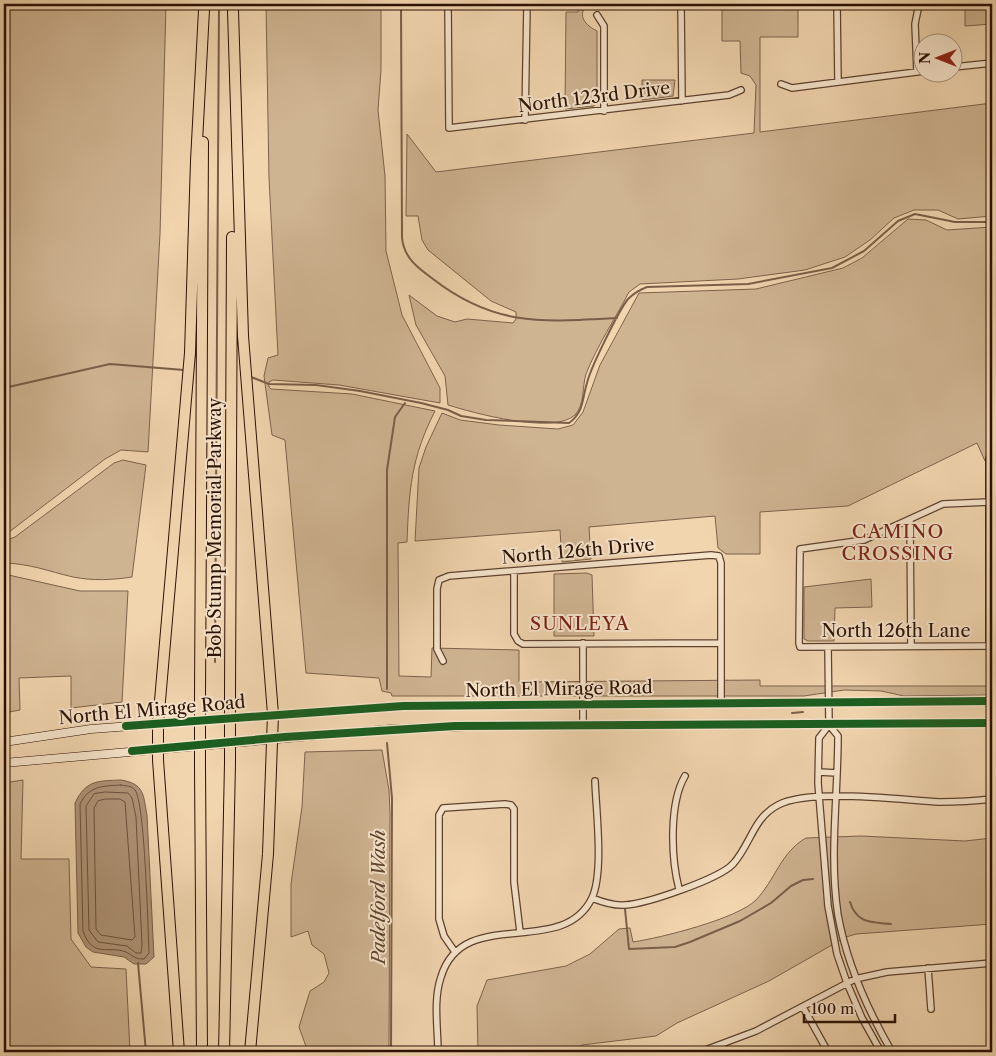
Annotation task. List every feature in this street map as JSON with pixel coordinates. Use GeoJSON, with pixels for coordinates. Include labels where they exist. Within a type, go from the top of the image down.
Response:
{"type":"FeatureCollection","features":[{"type":"Feature","properties":{"kind":"highway","name":"Bob Stump Memorial Parkway"},"geometry":{"type":"LineString","coordinates":[[202,1052],[200,698],[204,7]]}},
{"type":"Feature","properties":{"kind":"highway"},"geometry":{"type":"LineString","coordinates":[[179,1052],[157,749],[190,353],[196,160],[204,7]]}},
{"type":"Feature","properties":{"kind":"highway","name":"Bob Stump Memorial Parkway"},"geometry":{"type":"LineString","coordinates":[[224,1052],[230,763],[233,7]]}},
{"type":"Feature","properties":{"kind":"highway"},"geometry":{"type":"LineString","coordinates":[[233,7],[240,278],[245,366],[273,714],[268,854],[250,1052]]}},
{"type":"Feature","properties":{"kind":"main road","name":"North El Mirage Road"},"geometry":{"type":"LineString","coordinates":[[4,742],[91,729],[273,714],[403,706],[992,701]]}},
{"type":"Feature","properties":{"kind":"main road","name":"North El Mirage Road"},"geometry":{"type":"LineString","coordinates":[[4,763],[399,728],[583,725],[992,724]]}},
{"type":"Feature","properties":{"kind":"street","name":"North 123rd Drive"},"geometry":{"type":"LineString","coordinates":[[448,4],[449,128],[729,95],[741,90]]}},
{"type":"Feature","properties":{"kind":"street"},"geometry":{"type":"LineString","coordinates":[[525,120],[527,4]]}},
{"type":"Feature","properties":{"kind":"street"},"geometry":{"type":"LineString","coordinates":[[681,4],[682,101]]}},
{"type":"Feature","properties":{"kind":"street"},"geometry":{"type":"LineString","coordinates":[[837,4],[838,82]]}},
{"type":"Feature","properties":{"kind":"street"},"geometry":{"type":"LineString","coordinates":[[916,32],[915,24],[919,4]]}},
{"type":"Feature","properties":{"kind":"street"},"geometry":{"type":"LineString","coordinates":[[596,14],[604,26],[604,110]]}},
{"type":"Feature","properties":{"kind":"street"},"geometry":{"type":"LineString","coordinates":[[964,67],[992,63]]}},
{"type":"Feature","properties":{"kind":"street"},"geometry":{"type":"LineString","coordinates":[[781,84],[792,88],[914,72]]}},
{"type":"Feature","properties":{"kind":"street"},"geometry":{"type":"LineString","coordinates":[[991,646],[989,458],[992,454]]}},
{"type":"Feature","properties":{"kind":"street"},"geometry":{"type":"LineString","coordinates":[[911,646],[910,519],[943,504],[989,502]]}},
{"type":"Feature","properties":{"kind":"street","name":"North 126th Lane"},"geometry":{"type":"LineString","coordinates":[[910,519],[858,542],[800,549],[800,647],[991,646]]}},
{"type":"Feature","properties":{"kind":"street","name":"North 126th Drive"},"geometry":{"type":"LineString","coordinates":[[443,661],[437,648],[436,589],[439,580],[449,576],[705,555],[719,556],[721,563],[721,643]]}},
{"type":"Feature","properties":{"kind":"street"},"geometry":{"type":"LineString","coordinates":[[514,571],[514,634],[518,641],[523,644],[721,643],[721,702]]}},
{"type":"Feature","properties":{"kind":"street"},"geometry":{"type":"LineString","coordinates":[[582,644],[583,725]]}},
{"type":"Feature","properties":{"kind":"street"},"geometry":{"type":"LineString","coordinates":[[828,646],[829,724],[819,738],[818,797],[830,921],[851,981],[892,1052]]}},
{"type":"Feature","properties":{"kind":"street"},"geometry":{"type":"LineString","coordinates":[[829,724],[838,736],[837,773],[832,797],[837,906],[858,1010],[881,1052]]}},
{"type":"Feature","properties":{"kind":"street"},"geometry":{"type":"LineString","coordinates":[[819,772],[837,773]]}},
{"type":"Feature","properties":{"kind":"street"},"geometry":{"type":"LineString","coordinates":[[679,889],[673,844],[677,789],[685,776]]}},
{"type":"Feature","properties":{"kind":"street"},"geometry":{"type":"LineString","coordinates":[[438,1052],[440,979],[444,966],[455,952],[481,937],[548,929],[562,925],[576,916],[592,898],[598,869],[595,781]]}},
{"type":"Feature","properties":{"kind":"street"},"geometry":{"type":"LineString","coordinates":[[592,898],[608,904],[630,904],[714,877],[731,866],[740,854],[757,822],[775,807],[794,800],[818,797],[954,802],[992,799]]}},
{"type":"Feature","properties":{"kind":"street"},"geometry":{"type":"LineString","coordinates":[[455,952],[444,936],[439,919],[440,810],[443,808],[511,805],[514,809],[514,882],[520,932]]}},
{"type":"Feature","properties":{"kind":"street"},"geometry":{"type":"LineString","coordinates":[[700,1052],[756,1031],[851,981],[880,973],[992,963]]}},
{"type":"Feature","properties":{"kind":"street"},"geometry":{"type":"LineString","coordinates":[[928,968],[932,1010]]}},
{"type":"Feature","properties":{"kind":"street"},"geometry":{"type":"LineString","coordinates":[[803,1007],[828,1052]]}},
{"type":"Feature","properties":{"kind":"shaded area"},"geometry":{"type":"Polygon","coordinates":[[[14,4],[166,4],[160,234],[148,452],[121,450],[105,459],[9,532],[4,533],[4,13],[14,4]]]}},
{"type":"Feature","properties":{"kind":"shaded area"},"geometry":{"type":"Polygon","coordinates":[[[266,4],[381,4],[381,70],[378,110],[385,176],[386,251],[402,315],[440,388],[440,403],[339,385],[273,380],[269,382],[269,387],[271,389],[352,394],[435,411],[416,459],[410,490],[407,542],[398,543],[399,676],[431,677],[432,648],[519,650],[519,682],[760,680],[760,686],[992,686],[992,695],[904,696],[881,691],[844,690],[804,696],[392,696],[391,693],[382,691],[379,678],[306,673],[285,440],[272,435],[264,376],[268,358],[278,355],[269,178],[266,4]]]}},
{"type":"Feature","properties":{"kind":"shaded area"},"geometry":{"type":"Polygon","coordinates":[[[578,4],[587,4],[583,12],[584,20],[597,31],[597,102],[594,106],[565,109],[566,12],[578,12],[578,4]]]}},
{"type":"Feature","properties":{"kind":"shaded area"},"geometry":{"type":"Polygon","coordinates":[[[722,4],[798,4],[798,37],[760,37],[760,132],[992,103],[992,216],[958,219],[938,210],[914,210],[894,218],[870,240],[845,257],[805,270],[738,279],[640,284],[629,292],[595,353],[586,374],[582,401],[578,411],[575,415],[564,421],[532,423],[494,417],[448,405],[445,376],[416,325],[409,295],[437,316],[455,322],[467,319],[513,323],[516,319],[516,312],[491,301],[428,250],[422,240],[418,216],[406,216],[407,134],[436,172],[754,133],[756,85],[750,76],[741,73],[740,41],[722,41],[722,4]]]}},
{"type":"Feature","properties":{"kind":"shaded area"},"geometry":{"type":"Polygon","coordinates":[[[965,4],[992,4],[992,24],[965,26],[965,4]]]}},
{"type":"Feature","properties":{"kind":"shaded area"},"geometry":{"type":"Polygon","coordinates":[[[642,80],[675,80],[673,96],[642,100],[642,80]]]}},
{"type":"Feature","properties":{"kind":"shaded area"},"geometry":{"type":"Polygon","coordinates":[[[908,219],[926,220],[947,230],[992,227],[992,461],[985,461],[977,443],[848,506],[760,512],[760,554],[726,554],[718,548],[715,516],[589,527],[591,559],[562,562],[560,530],[415,541],[419,468],[426,447],[442,413],[460,420],[499,425],[558,429],[573,425],[583,412],[600,365],[639,293],[756,289],[843,268],[862,258],[908,219]]]}},
{"type":"Feature","properties":{"kind":"shaded area"},"geometry":{"type":"Polygon","coordinates":[[[123,460],[146,465],[132,577],[88,579],[31,566],[4,563],[4,541],[15,537],[114,463],[123,460]]]}},
{"type":"Feature","properties":{"kind":"shaded area"},"geometry":{"type":"Polygon","coordinates":[[[587,573],[592,575],[594,636],[554,636],[554,574],[587,573]]]}},
{"type":"Feature","properties":{"kind":"shaded area"},"geometry":{"type":"Polygon","coordinates":[[[4,574],[80,591],[128,591],[122,702],[71,708],[71,676],[19,678],[20,710],[4,713],[4,574]]]}},
{"type":"Feature","properties":{"kind":"shaded area"},"geometry":{"type":"Polygon","coordinates":[[[871,579],[872,607],[835,608],[834,641],[808,641],[804,639],[804,587],[871,579]]]}},
{"type":"Feature","properties":{"kind":"shaded area"},"geometry":{"type":"Polygon","coordinates":[[[382,750],[389,790],[390,813],[389,1052],[308,1052],[299,1027],[310,991],[324,982],[329,973],[324,954],[312,945],[308,931],[291,937],[291,884],[302,807],[305,752],[382,750]]]}},
{"type":"Feature","properties":{"kind":"shaded area"},"geometry":{"type":"Polygon","coordinates":[[[23,780],[21,859],[69,859],[71,939],[91,967],[126,969],[130,1052],[4,1052],[4,783],[23,780]]]}},
{"type":"Feature","properties":{"kind":"shaded area"},"geometry":{"type":"Polygon","coordinates":[[[861,836],[965,841],[992,838],[992,924],[856,934],[846,937],[769,981],[677,1023],[656,1036],[582,1045],[574,1052],[478,1052],[477,1006],[487,980],[566,966],[590,954],[619,929],[630,928],[633,942],[679,932],[716,921],[733,914],[756,900],[784,858],[797,844],[806,838],[861,836]]]}},
{"type":"Feature","properties":{"kind":"water"},"geometry":{"type":"Polygon","coordinates":[[[121,780],[135,784],[142,792],[147,815],[154,957],[146,964],[134,964],[124,957],[93,952],[86,947],[78,933],[75,803],[83,790],[93,783],[121,780]]]}},
{"type":"Feature","properties":{"kind":"waterway"},"geometry":{"type":"LineString","coordinates":[[215,662],[219,4]]}},
{"type":"Feature","properties":{"kind":"waterway"},"geometry":{"type":"LineString","coordinates":[[401,4],[402,238],[409,257],[422,271],[456,295],[477,306],[499,313],[520,318],[543,320],[617,318]]}},
{"type":"Feature","properties":{"kind":"waterway"},"geometry":{"type":"LineString","coordinates":[[251,377],[269,384],[316,385],[360,391],[421,403],[448,410],[461,416],[486,420],[569,423],[580,410],[593,366],[618,315],[628,299],[642,289],[647,287],[748,284],[832,268],[864,251],[898,221],[915,214],[955,222],[992,222]]}},
{"type":"Feature","properties":{"kind":"waterway"},"geometry":{"type":"LineString","coordinates":[[4,388],[110,364],[184,370]]}},
{"type":"Feature","properties":{"kind":"waterway","name":"Padelford Wash"},"geometry":{"type":"LineString","coordinates":[[387,689],[387,470],[395,417],[405,403]]}},
{"type":"Feature","properties":{"kind":"waterway"},"geometry":{"type":"LineString","coordinates":[[792,713],[803,712]]}},
{"type":"Feature","properties":{"kind":"waterway","name":"Padelford Wash"},"geometry":{"type":"LineString","coordinates":[[387,743],[392,798],[391,1052]]}},
{"type":"Feature","properties":{"kind":"waterway"},"geometry":{"type":"LineString","coordinates":[[625,909],[629,949],[675,947],[740,921],[771,903],[791,886],[803,880],[813,879]]}},
{"type":"Feature","properties":{"kind":"waterway"},"geometry":{"type":"LineString","coordinates":[[850,902],[861,918],[871,922],[891,924]]}},
{"type":"Feature","properties":{"kind":"waterway"},"geometry":{"type":"LineString","coordinates":[[138,963],[146,1052]]}},
{"type":"Feature","properties":{"kind":"cycle path"},"geometry":{"type":"LineString","coordinates":[[126,726],[403,706],[992,701]]}},
{"type":"Feature","properties":{"kind":"cycle path"},"geometry":{"type":"LineString","coordinates":[[132,751],[285,737],[455,726],[992,723]]}},
{"type":"Feature","properties":{"kind":"district","name":"CAMINO CROSSING"},"geometry":{"type":"Point","coordinates":[898,542]}},
{"type":"Feature","properties":{"kind":"district","name":"SUNLEYA"},"geometry":{"type":"Point","coordinates":[580,623]}}]}
